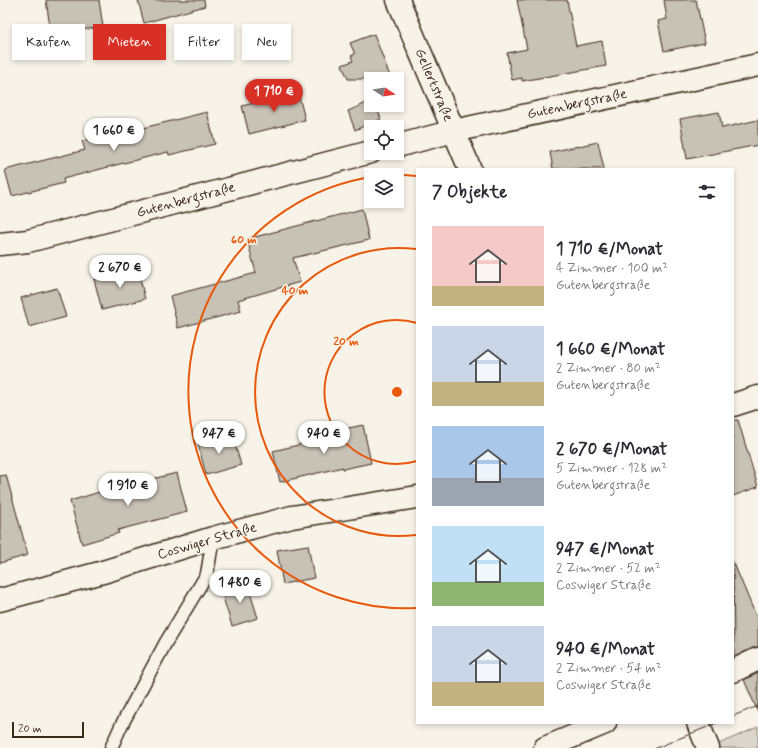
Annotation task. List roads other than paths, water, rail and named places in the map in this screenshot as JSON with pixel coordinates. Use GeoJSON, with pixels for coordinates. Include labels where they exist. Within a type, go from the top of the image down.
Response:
{"type":"FeatureCollection","features":[{"type":"Feature","properties":{"kind":"street","name":"Gellertstraße"},"geometry":{"type":"LineString","coordinates":[[398,0],[470,168]]}},
{"type":"Feature","properties":{"kind":"street","name":"Gutenbergstraße"},"geometry":{"type":"LineString","coordinates":[[404,144],[454,131],[758,65]]}},
{"type":"Feature","properties":{"kind":"street","name":"Gutenbergstraße"},"geometry":{"type":"LineString","coordinates":[[0,244],[28,241],[364,154]]}},
{"type":"Feature","properties":{"kind":"street"},"geometry":{"type":"LineString","coordinates":[[734,405],[758,397]]}},
{"type":"Feature","properties":{"kind":"street","name":"Coswiger Straße"},"geometry":{"type":"LineString","coordinates":[[0,600],[103,572],[213,538],[292,518],[416,497]]}},
{"type":"Feature","properties":{"kind":"street"},"geometry":{"type":"LineString","coordinates":[[734,671],[758,659]]}},
{"type":"Feature","properties":{"kind":"street"},"geometry":{"type":"LineString","coordinates":[[545,748],[603,724]]}},
{"type":"Feature","properties":{"kind":"street"},"geometry":{"type":"LineString","coordinates":[[698,724],[704,747]]}},
{"type":"Feature","properties":{"kind":"lane"},"geometry":{"type":"LineString","coordinates":[[111,748],[121,726],[166,642],[207,574],[213,538]]}},
{"type":"Feature","properties":{"kind":"tram line"},"geometry":{"type":"LineString","coordinates":[[734,716],[758,706]]}},
{"type":"Feature","properties":{"kind":"tram line"},"geometry":{"type":"LineString","coordinates":[[656,748],[715,724]]}}]}
